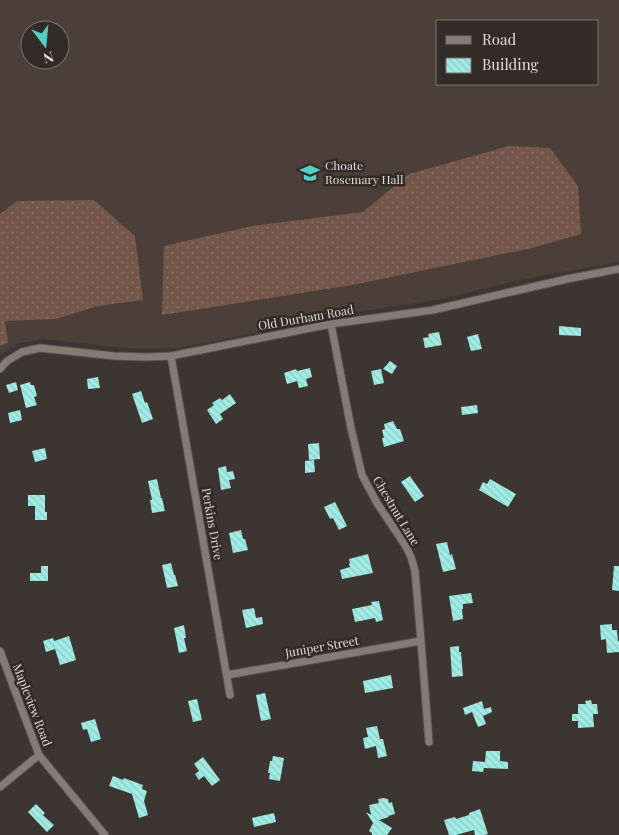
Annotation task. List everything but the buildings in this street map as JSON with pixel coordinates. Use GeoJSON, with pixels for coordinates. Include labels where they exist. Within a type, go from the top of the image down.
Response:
{"type":"FeatureCollection","features":[{"type":"Feature","properties":{"kind":"street","name":"Old Durham Road"},"geometry":{"type":"LineString","coordinates":[[0,369],[7,360],[22,352],[40,348],[114,356],[171,356],[331,324],[433,310],[619,269]]}},
{"type":"Feature","properties":{"kind":"street","name":"Chestnut Lane"},"geometry":{"type":"LineString","coordinates":[[331,324],[362,475],[405,545],[414,571],[429,742]]}},
{"type":"Feature","properties":{"kind":"street","name":"Perkins Drive"},"geometry":{"type":"LineString","coordinates":[[171,356],[230,695]]}},
{"type":"Feature","properties":{"kind":"street","name":"Juniper Street"},"geometry":{"type":"LineString","coordinates":[[227,675],[421,641]]}},
{"type":"Feature","properties":{"kind":"street","name":"Mapleview Road"},"geometry":{"type":"LineString","coordinates":[[0,651],[39,756],[105,835]]}},
{"type":"Feature","properties":{"kind":"street"},"geometry":{"type":"LineString","coordinates":[[0,787],[39,756]]}},
{"type":"Feature","properties":{"kind":"shaded area","name":"Choate Rosemary Hall"},"geometry":{"type":"Polygon","coordinates":[[[0,0],[619,0],[619,262],[525,279],[443,299],[324,317],[218,341],[176,348],[123,348],[44,339],[21,343],[0,356],[0,0]]]}},
{"type":"Feature","properties":{"kind":"shaded area"},"geometry":{"type":"Polygon","coordinates":[[[509,146],[550,148],[578,186],[581,234],[532,248],[352,285],[162,315],[164,246],[252,226],[363,212],[409,174],[509,146]]]}},
{"type":"Feature","properties":{"kind":"shaded area"},"geometry":{"type":"Polygon","coordinates":[[[94,200],[135,236],[143,300],[98,306],[55,319],[5,321],[8,343],[0,346],[0,214],[17,201],[94,200]]]}},
{"type":"Feature","properties":{"kind":"place","name":"Choate Rosemary Hall"},"geometry":{"type":"Point","coordinates":[310,173]}}]}
